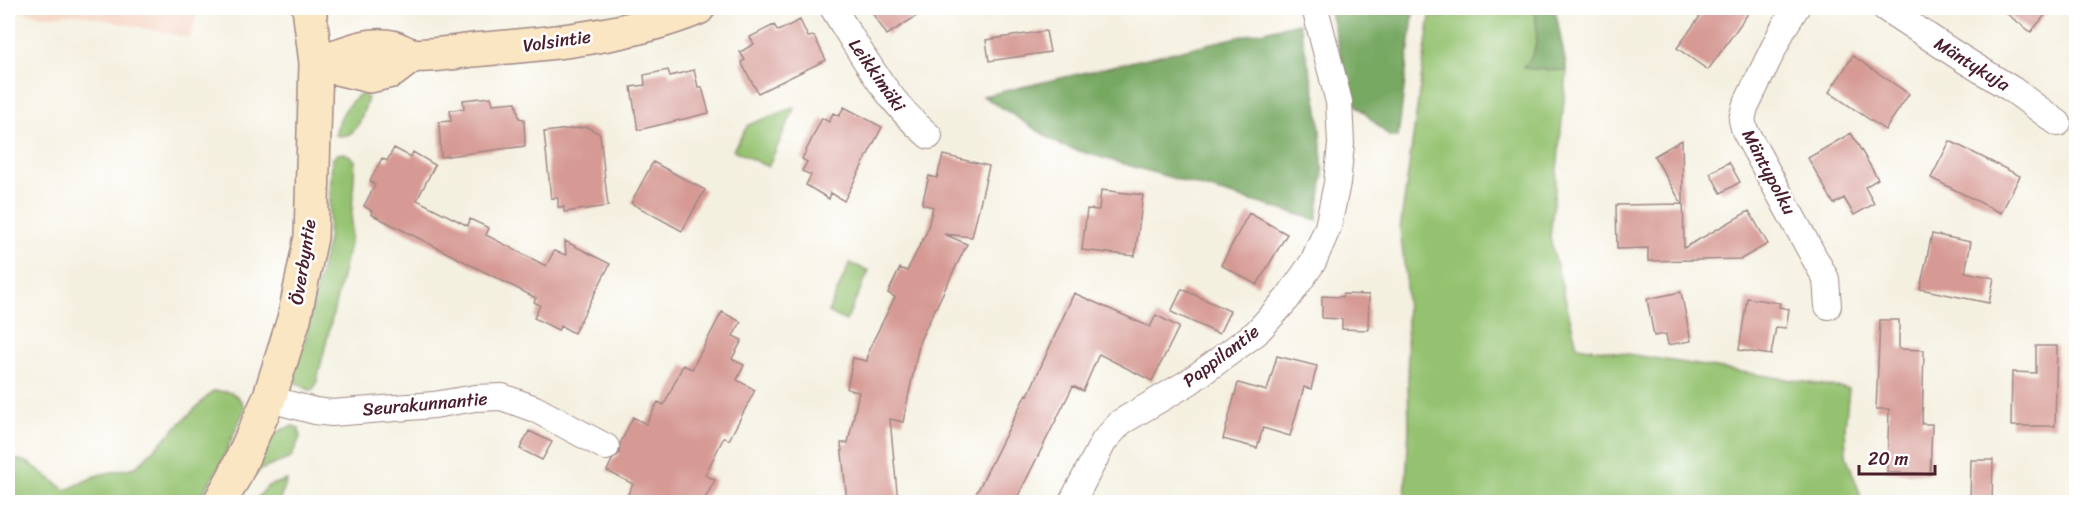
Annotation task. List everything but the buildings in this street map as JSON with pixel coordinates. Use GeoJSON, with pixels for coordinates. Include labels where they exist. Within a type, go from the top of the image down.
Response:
{"type":"FeatureCollection","features":[{"type":"Feature","properties":{"kind":"street","name":"Överbyntie"},"geometry":{"type":"LineString","coordinates":[[220,502],[269,399],[294,319],[311,237],[316,63],[309,8]]}},
{"type":"Feature","properties":{"kind":"street","name":"Volsintie"},"geometry":{"type":"LineString","coordinates":[[316,63],[370,76],[392,71],[413,56],[525,46],[601,35],[644,26],[698,8]]}},
{"type":"Feature","properties":{"kind":"street","name":"Leikkimäki"},"geometry":{"type":"LineString","coordinates":[[833,8],[891,97],[909,119],[929,136]]}},
{"type":"Feature","properties":{"kind":"street","name":"Pappilantie"},"geometry":{"type":"LineString","coordinates":[[1072,502],[1104,441],[1121,422],[1189,382],[1256,333],[1287,299],[1313,262],[1328,227],[1337,183],[1341,144],[1339,102],[1315,8]]}},
{"type":"Feature","properties":{"kind":"street","name":"Mäntypolku"},"geometry":{"type":"LineString","coordinates":[[1796,8],[1783,29],[1750,97],[1742,120],[1745,131],[1826,279],[1828,306]]}},
{"type":"Feature","properties":{"kind":"street","name":"Mäntykuja"},"geometry":{"type":"LineString","coordinates":[[1885,8],[2013,90],[2058,123]]}},
{"type":"Feature","properties":{"kind":"street","name":"Seurakunnantie"},"geometry":{"type":"LineString","coordinates":[[269,399],[332,413],[502,397],[535,409],[606,447]]}},
{"type":"Feature","properties":{"kind":"shaded area"},"geometry":{"type":"Polygon","coordinates":[[[8,8],[218,8],[217,11],[198,10],[190,38],[77,14],[42,16],[8,8]]]}},
{"type":"Feature","properties":{"kind":"green space"},"geometry":{"type":"Polygon","coordinates":[[[1329,8],[1414,8],[1398,137],[1390,137],[1352,101],[1329,8]]]}},
{"type":"Feature","properties":{"kind":"green space"},"geometry":{"type":"Polygon","coordinates":[[[1448,8],[1535,8],[1537,40],[1533,54],[1524,68],[1567,71],[1550,238],[1577,346],[1849,389],[1845,426],[1846,455],[1863,502],[1408,502],[1405,498],[1409,429],[1406,278],[1400,230],[1430,16],[1446,17],[1448,8]]]}},
{"type":"Feature","properties":{"kind":"green space"},"geometry":{"type":"Polygon","coordinates":[[[1535,8],[1555,8],[1567,71],[1523,68],[1535,47],[1537,33],[1535,8]]]}},
{"type":"Feature","properties":{"kind":"green space"},"geometry":{"type":"Polygon","coordinates":[[[1299,23],[1317,103],[1320,129],[1323,176],[1317,220],[1062,146],[983,96],[1299,23]]]}},
{"type":"Feature","properties":{"kind":"green space"},"geometry":{"type":"Polygon","coordinates":[[[362,94],[368,98],[358,125],[349,134],[335,135],[344,112],[356,97],[362,94]]]}},
{"type":"Feature","properties":{"kind":"green space"},"geometry":{"type":"Polygon","coordinates":[[[795,107],[768,167],[733,150],[748,125],[795,107]]]}},
{"type":"Feature","properties":{"kind":"green space"},"geometry":{"type":"Polygon","coordinates":[[[345,153],[355,160],[350,243],[316,385],[313,390],[309,390],[295,382],[294,376],[305,340],[328,239],[332,159],[338,154],[345,153]]]}},
{"type":"Feature","properties":{"kind":"green space"},"geometry":{"type":"Polygon","coordinates":[[[850,263],[869,271],[846,321],[828,312],[850,263]]]}},
{"type":"Feature","properties":{"kind":"green space"},"geometry":{"type":"Polygon","coordinates":[[[213,391],[233,394],[245,408],[221,463],[198,502],[8,502],[8,457],[29,463],[66,490],[98,475],[136,467],[213,391]]]}},
{"type":"Feature","properties":{"kind":"green space"},"geometry":{"type":"Polygon","coordinates":[[[293,426],[299,428],[300,437],[291,458],[260,470],[254,477],[271,438],[293,426]]]}},
{"type":"Feature","properties":{"kind":"green space"},"geometry":{"type":"Polygon","coordinates":[[[287,480],[279,502],[254,502],[268,486],[287,480]]]}}]}
